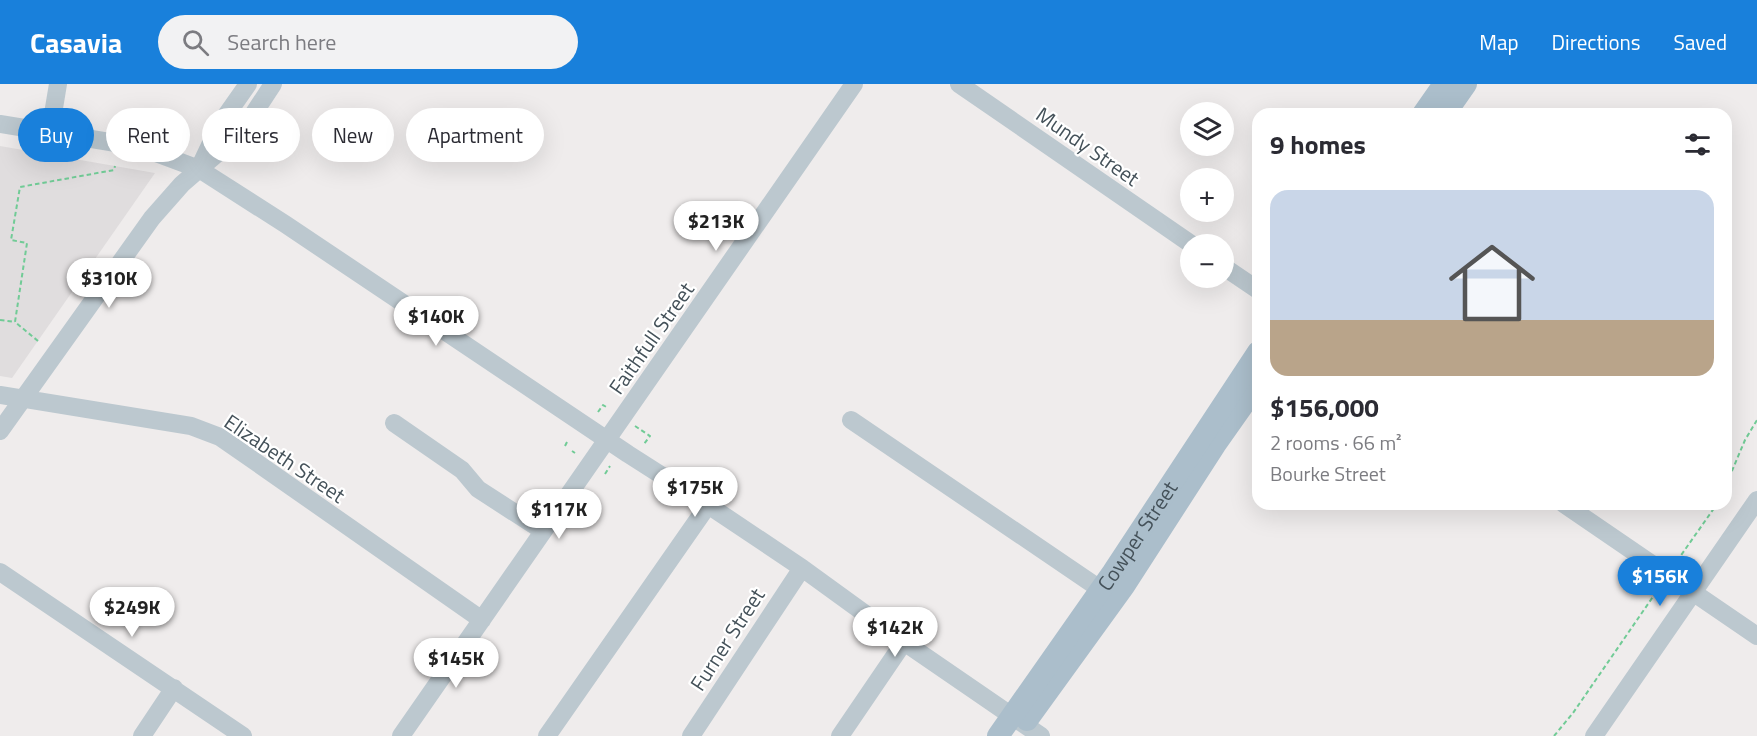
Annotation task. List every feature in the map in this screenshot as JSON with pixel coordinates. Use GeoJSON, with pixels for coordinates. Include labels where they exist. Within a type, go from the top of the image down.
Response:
{"type":"FeatureCollection","features":[{"type":"Feature","properties":{"kind":"main road"},"geometry":{"type":"LineString","coordinates":[[1427,108],[1444,84]]}},
{"type":"Feature","properties":{"kind":"main road"},"geometry":{"type":"LineString","coordinates":[[1449,108],[1466,84]]}},
{"type":"Feature","properties":{"kind":"main road","name":"Cowper Street"},"geometry":{"type":"LineString","coordinates":[[1023,728],[1100,589],[1252,361]]}},
{"type":"Feature","properties":{"kind":"main road","name":"Cowper Street"},"geometry":{"type":"LineString","coordinates":[[1023,728],[1124,586],[1215,445],[1252,393]]}},
{"type":"Feature","properties":{"kind":"main road"},"geometry":{"type":"LineString","coordinates":[[998,736],[1023,728]]}},
{"type":"Feature","properties":{"kind":"street"},"geometry":{"type":"LineString","coordinates":[[54,108],[58,84]]}},
{"type":"Feature","properties":{"kind":"street"},"geometry":{"type":"LineString","coordinates":[[199,169],[220,124],[248,84]]}},
{"type":"Feature","properties":{"kind":"street"},"geometry":{"type":"LineString","coordinates":[[0,431],[152,218],[182,184],[241,133],[273,84]]}},
{"type":"Feature","properties":{"kind":"street","name":"Faithfull Street"},"geometry":{"type":"LineString","coordinates":[[401,736],[854,84]]}},
{"type":"Feature","properties":{"kind":"street","name":"Mundy Street"},"geometry":{"type":"LineString","coordinates":[[958,84],[1180,236]]}},
{"type":"Feature","properties":{"kind":"street"},"geometry":{"type":"LineString","coordinates":[[0,124],[18,127]]}},
{"type":"Feature","properties":{"kind":"street"},"geometry":{"type":"LineString","coordinates":[[94,139],[140,147],[199,169],[802,568],[1023,728]]}},
{"type":"Feature","properties":{"kind":"street"},"geometry":{"type":"LineString","coordinates":[[1234,274],[1252,286]]}},
{"type":"Feature","properties":{"kind":"street","name":"Elizabeth Street"},"geometry":{"type":"LineString","coordinates":[[0,394],[191,426],[220,437],[482,620]]}},
{"type":"Feature","properties":{"kind":"street"},"geometry":{"type":"LineString","coordinates":[[851,420],[1100,589]]}},
{"type":"Feature","properties":{"kind":"street"},"geometry":{"type":"LineString","coordinates":[[394,423],[462,470],[478,489],[543,531]]}},
{"type":"Feature","properties":{"kind":"street"},"geometry":{"type":"LineString","coordinates":[[1594,736],[1757,500]]}},
{"type":"Feature","properties":{"kind":"street"},"geometry":{"type":"LineString","coordinates":[[547,736],[708,505]]}},
{"type":"Feature","properties":{"kind":"street"},"geometry":{"type":"LineString","coordinates":[[1573,510],[1757,636]]}},
{"type":"Feature","properties":{"kind":"street","name":"Furner Street"},"geometry":{"type":"LineString","coordinates":[[691,736],[802,568]]}},
{"type":"Feature","properties":{"kind":"street"},"geometry":{"type":"LineString","coordinates":[[0,572],[243,736]]}},
{"type":"Feature","properties":{"kind":"street"},"geometry":{"type":"LineString","coordinates":[[840,736],[904,642]]}},
{"type":"Feature","properties":{"kind":"street"},"geometry":{"type":"LineString","coordinates":[[142,736],[174,688]]}},
{"type":"Feature","properties":{"kind":"path"},"geometry":{"type":"LineString","coordinates":[[15,322],[27,243],[11,240],[20,187],[114,170],[115,166]]}},
{"type":"Feature","properties":{"kind":"path"},"geometry":{"type":"LineString","coordinates":[[25,258],[30,259]]}},
{"type":"Feature","properties":{"kind":"path"},"geometry":{"type":"LineString","coordinates":[[21,283],[26,284]]}},
{"type":"Feature","properties":{"kind":"path"},"geometry":{"type":"LineString","coordinates":[[0,320],[15,322],[38,341]]}},
{"type":"Feature","properties":{"kind":"path"},"geometry":{"type":"LineString","coordinates":[[598,412],[603,405]]}},
{"type":"Feature","properties":{"kind":"path"},"geometry":{"type":"LineString","coordinates":[[1732,471],[1757,420]]}},
{"type":"Feature","properties":{"kind":"path"},"geometry":{"type":"LineString","coordinates":[[635,426],[650,436],[644,444]]}},
{"type":"Feature","properties":{"kind":"path"},"geometry":{"type":"LineString","coordinates":[[564,446],[567,442]]}},
{"type":"Feature","properties":{"kind":"path"},"geometry":{"type":"LineString","coordinates":[[604,474],[610,466]]}},
{"type":"Feature","properties":{"kind":"path"},"geometry":{"type":"LineString","coordinates":[[1554,736],[1597,679],[1713,510]]}},
{"type":"Feature","properties":{"kind":"shaded area"},"geometry":{"type":"Polygon","coordinates":[[[0,146],[18,149],[18,162],[92,162],[155,173],[12,378],[0,376],[0,146]]]}}]}
